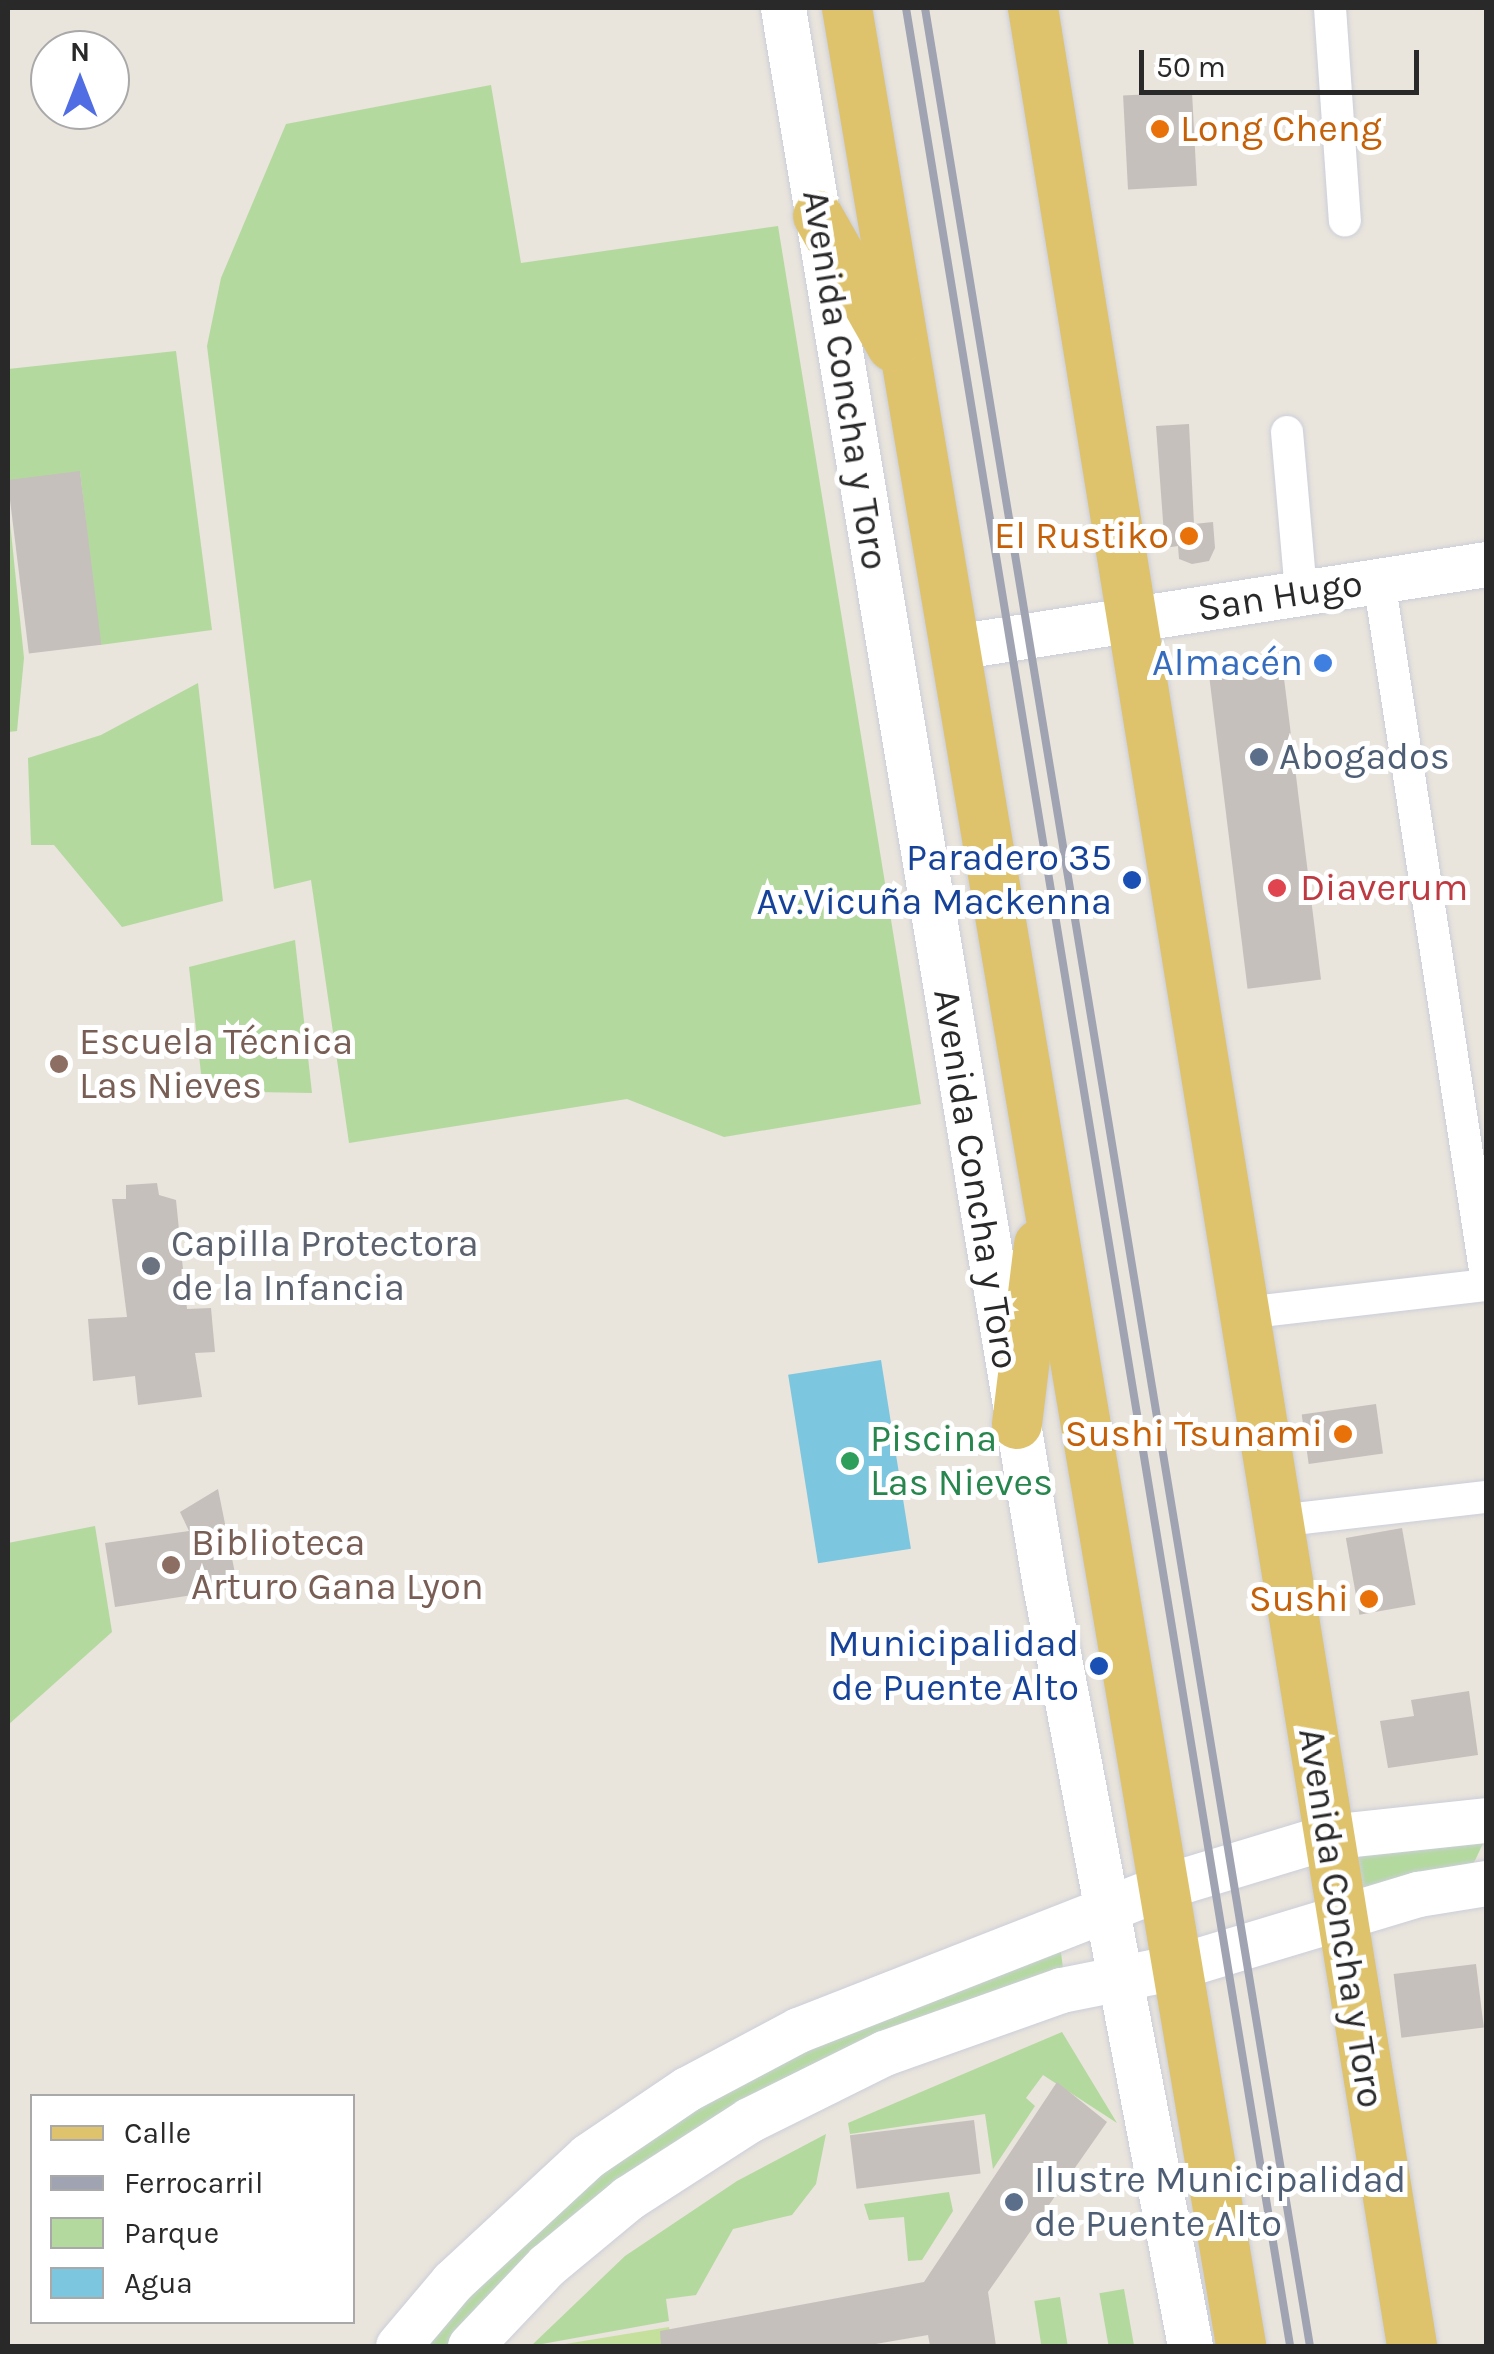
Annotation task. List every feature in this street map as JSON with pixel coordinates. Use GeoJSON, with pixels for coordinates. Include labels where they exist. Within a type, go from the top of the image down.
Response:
{"type":"FeatureCollection","features":[{"type":"Feature","properties":{"kind":"main road","name":"Avenida Concha y Toro"},"geometry":{"type":"LineString","coordinates":[[1032,8],[1412,2346]]}},
{"type":"Feature","properties":{"kind":"main road","name":"Avenida Concha y Toro"},"geometry":{"type":"LineString","coordinates":[[848,9],[1242,2346]]}},
{"type":"Feature","properties":{"kind":"main road"},"geometry":{"type":"LineString","coordinates":[[818,216],[911,378]]}},
{"type":"Feature","properties":{"kind":"main road"},"geometry":{"type":"LineString","coordinates":[[1017,1424],[1046,1190]]}},
{"type":"Feature","properties":{"kind":"street","name":"Avenida Concha y Toro"},"geometry":{"type":"LineString","coordinates":[[784,8],[1017,1424],[1190,2346]]}},
{"type":"Feature","properties":{"kind":"street"},"geometry":{"type":"LineString","coordinates":[[1330,8],[1345,220]]}},
{"type":"Feature","properties":{"kind":"street"},"geometry":{"type":"LineString","coordinates":[[1286,432],[1301,593]]}},
{"type":"Feature","properties":{"kind":"street","name":"San Hugo"},"geometry":{"type":"LineString","coordinates":[[956,647],[1486,564]]}},
{"type":"Feature","properties":{"kind":"street"},"geometry":{"type":"LineString","coordinates":[[1380,580],[1486,1277]]}},
{"type":"Feature","properties":{"kind":"street"},"geometry":{"type":"LineString","coordinates":[[1244,1312],[1486,1286]]}},
{"type":"Feature","properties":{"kind":"street"},"geometry":{"type":"LineString","coordinates":[[1277,1521],[1486,1497]]}},
{"type":"Feature","properties":{"kind":"street"},"geometry":{"type":"LineString","coordinates":[[398,2346],[544,2196],[688,2089],[798,2030],[1105,1904],[1327,1836],[1486,1820]]}},
{"type":"Feature","properties":{"kind":"street"},"geometry":{"type":"LineString","coordinates":[[470,2346],[580,2236],[748,2120],[948,2027],[1176,1967],[1340,1918],[1486,1883]]}},
{"type":"Feature","properties":{"kind":"green space"},"geometry":{"type":"Polygon","coordinates":[[[491,85],[521,263],[778,226],[921,1104],[724,1137],[627,1099],[349,1143],[311,880],[274,889],[207,346],[221,278],[286,124],[491,85]]]}},
{"type":"Feature","properties":{"kind":"green space"},"geometry":{"type":"Polygon","coordinates":[[[176,351],[212,630],[100,645],[80,472],[8,482],[8,369],[176,351]]]}},
{"type":"Feature","properties":{"kind":"green space"},"geometry":{"type":"Polygon","coordinates":[[[8,503],[24,658],[17,731],[8,732],[8,503]]]}},
{"type":"Feature","properties":{"kind":"green space"},"geometry":{"type":"Polygon","coordinates":[[[198,683],[223,901],[122,927],[54,845],[31,845],[28,758],[101,735],[198,683]]]}},
{"type":"Feature","properties":{"kind":"green space"},"geometry":{"type":"Polygon","coordinates":[[[295,940],[312,1093],[203,1091],[189,967],[295,940]]]}},
{"type":"Feature","properties":{"kind":"green space"},"geometry":{"type":"Polygon","coordinates":[[[95,1526],[112,1632],[8,1725],[8,1543],[95,1526]]]}},
{"type":"Feature","properties":{"kind":"green space"},"geometry":{"type":"Polygon","coordinates":[[[1486,1837],[1471,1869],[1352,1892],[1346,1854],[1486,1837]]]}},
{"type":"Feature","properties":{"kind":"green space"},"geometry":{"type":"Polygon","coordinates":[[[1060,1946],[1064,1975],[888,2038],[449,2346],[421,2346],[465,2292],[571,2193],[678,2119],[834,2037],[1060,1946]]]}},
{"type":"Feature","properties":{"kind":"green space"},"geometry":{"type":"Polygon","coordinates":[[[1062,2032],[1117,2123],[1043,2075],[1026,2098],[1035,2106],[993,2169],[985,2114],[850,2134],[848,2123],[1062,2032]]]}},
{"type":"Feature","properties":{"kind":"green space"},"geometry":{"type":"Polygon","coordinates":[[[826,2134],[816,2184],[792,2215],[733,2229],[696,2295],[666,2299],[669,2321],[531,2346],[625,2256],[737,2181],[826,2134]]]}},
{"type":"Feature","properties":{"kind":"green space"},"geometry":{"type":"Polygon","coordinates":[[[949,2192],[953,2211],[922,2260],[908,2261],[904,2217],[869,2220],[864,2204],[949,2192]]]}},
{"type":"Feature","properties":{"kind":"green space"},"geometry":{"type":"Polygon","coordinates":[[[1124,2289],[1134,2346],[1109,2346],[1099,2293],[1124,2289]]]}},
{"type":"Feature","properties":{"kind":"green space"},"geometry":{"type":"Polygon","coordinates":[[[1060,2297],[1068,2346],[1041,2346],[1034,2301],[1060,2297]]]}},
{"type":"Feature","properties":{"kind":"green space"},"geometry":{"type":"Polygon","coordinates":[[[669,2327],[672,2346],[553,2346],[669,2327]]]}},
{"type":"Feature","properties":{"kind":"water","name":"Piscina Las Nieves"},"geometry":{"type":"Polygon","coordinates":[[[881,1360],[911,1549],[818,1563],[788,1375],[881,1360]]]}},
{"type":"Feature","properties":{"kind":"building"},"geometry":{"type":"Polygon","coordinates":[[[1192,92],[1197,186],[1128,189],[1123,96],[1192,92]]]}},
{"type":"Feature","properties":{"kind":"building"},"geometry":{"type":"Polygon","coordinates":[[[1189,424],[1194,524],[1213,522],[1215,548],[1209,561],[1192,564],[1179,559],[1178,546],[1165,548],[1156,426],[1189,424]]]}},
{"type":"Feature","properties":{"kind":"building"},"geometry":{"type":"Polygon","coordinates":[[[80,471],[101,645],[29,654],[8,480],[80,471]]]}},
{"type":"Feature","properties":{"kind":"building"},"geometry":{"type":"Polygon","coordinates":[[[1282,662],[1321,980],[1248,989],[1209,671],[1282,662]]]}},
{"type":"Feature","properties":{"kind":"building","name":"Capilla Protectora de la Infancia"},"geometry":{"type":"Polygon","coordinates":[[[157,1183],[159,1195],[176,1200],[187,1309],[211,1308],[215,1352],[195,1353],[202,1397],[138,1405],[135,1376],[93,1381],[88,1319],[127,1317],[112,1199],[126,1199],[126,1185],[157,1183]]]}},
{"type":"Feature","properties":{"kind":"building","name":"Sushi Tsunami"},"geometry":{"type":"Polygon","coordinates":[[[1376,1404],[1383,1454],[1309,1464],[1302,1414],[1376,1404]]]}},
{"type":"Feature","properties":{"kind":"building","name":"Biblioteca Arturo Gana Lyon"},"geometry":{"type":"Polygon","coordinates":[[[218,1489],[238,1588],[115,1607],[105,1543],[189,1531],[180,1512],[218,1489]]]}},
{"type":"Feature","properties":{"kind":"building"},"geometry":{"type":"Polygon","coordinates":[[[1402,1528],[1416,1605],[1359,1615],[1346,1538],[1402,1528]]]}},
{"type":"Feature","properties":{"kind":"building"},"geometry":{"type":"Polygon","coordinates":[[[1469,1691],[1478,1755],[1388,1768],[1380,1721],[1414,1716],[1411,1700],[1469,1691]]]}},
{"type":"Feature","properties":{"kind":"building"},"geometry":{"type":"Polygon","coordinates":[[[1476,1964],[1484,2028],[1401,2038],[1394,1974],[1476,1964]]]}},
{"type":"Feature","properties":{"kind":"building","name":"Ilustre Municipalidad de Puente Alto"},"geometry":{"type":"Polygon","coordinates":[[[1057,2082],[1107,2122],[988,2292],[996,2346],[930,2346],[928,2335],[864,2346],[661,2346],[660,2331],[924,2282],[1057,2082]]]}},
{"type":"Feature","properties":{"kind":"building"},"geometry":{"type":"Polygon","coordinates":[[[974,2120],[981,2174],[857,2189],[850,2135],[974,2120]]]}},
{"type":"Feature","properties":{"kind":"railway"},"geometry":{"type":"LineString","coordinates":[[906,8],[1290,2346]]}},
{"type":"Feature","properties":{"kind":"railway"},"geometry":{"type":"LineString","coordinates":[[925,8],[1310,2346]]}},
{"type":"Feature","properties":{"kind":"place","name":"Long Cheng"},"geometry":{"type":"Point","coordinates":[1160,129]}},
{"type":"Feature","properties":{"kind":"place","name":"El Rustiko"},"geometry":{"type":"Point","coordinates":[1189,536]}},
{"type":"Feature","properties":{"kind":"place","name":"Almacén"},"geometry":{"type":"Point","coordinates":[1323,663]}},
{"type":"Feature","properties":{"kind":"place","name":"Abogados"},"geometry":{"type":"Point","coordinates":[1259,757]}},
{"type":"Feature","properties":{"kind":"place","name":"Paradero 35 Av.Vicuña Mackenna"},"geometry":{"type":"Point","coordinates":[1132,880]}},
{"type":"Feature","properties":{"kind":"place","name":"Diaverum"},"geometry":{"type":"Point","coordinates":[1277,888]}},
{"type":"Feature","properties":{"kind":"place","name":"Escuela Técnica Las Nieves"},"geometry":{"type":"Point","coordinates":[59,1064]}},
{"type":"Feature","properties":{"kind":"place","name":"Capilla Protectora de la Infancia"},"geometry":{"type":"Point","coordinates":[151,1266]}},
{"type":"Feature","properties":{"kind":"place","name":"Sushi Tsunami"},"geometry":{"type":"Point","coordinates":[1343,1434]}},
{"type":"Feature","properties":{"kind":"place","name":"Piscina Las Nieves"},"geometry":{"type":"Point","coordinates":[850,1461]}},
{"type":"Feature","properties":{"kind":"place","name":"Biblioteca Arturo Gana Lyon"},"geometry":{"type":"Point","coordinates":[171,1565]}},
{"type":"Feature","properties":{"kind":"place","name":"Sushi"},"geometry":{"type":"Point","coordinates":[1369,1599]}},
{"type":"Feature","properties":{"kind":"place","name":"Municipalidad de Puente Alto"},"geometry":{"type":"Point","coordinates":[1099,1666]}},
{"type":"Feature","properties":{"kind":"place","name":"Ilustre Municipalidad de Puente Alto"},"geometry":{"type":"Point","coordinates":[1014,2202]}}]}
